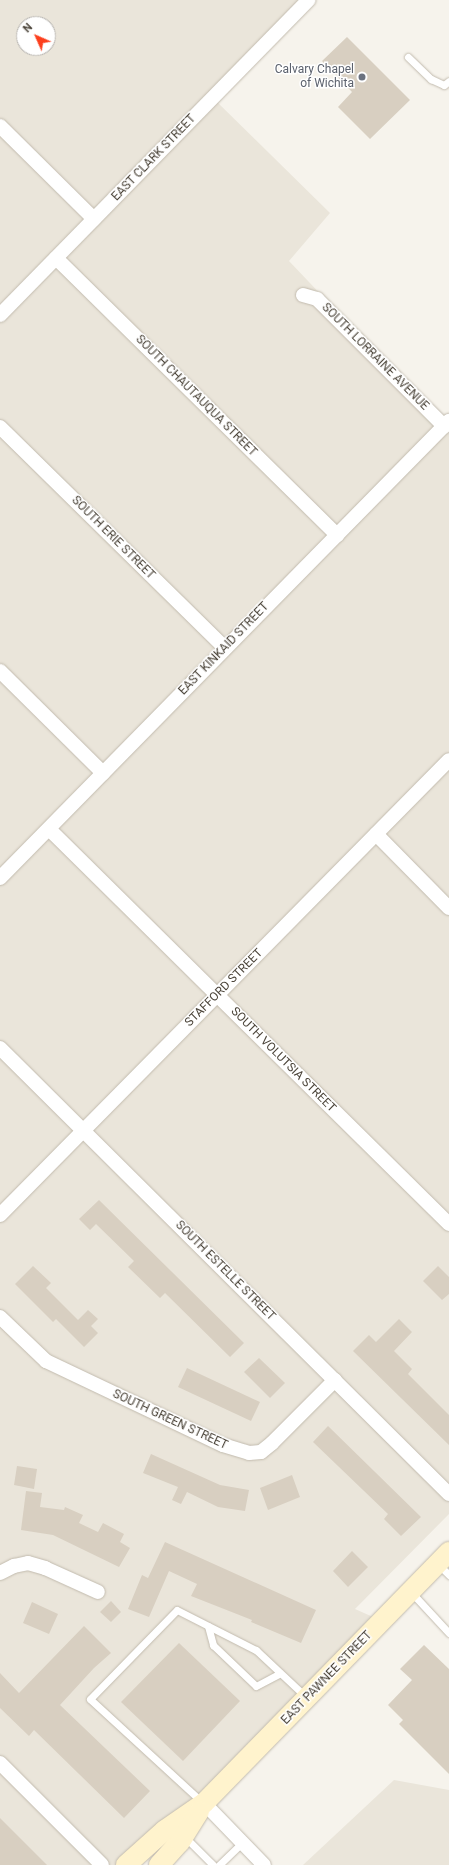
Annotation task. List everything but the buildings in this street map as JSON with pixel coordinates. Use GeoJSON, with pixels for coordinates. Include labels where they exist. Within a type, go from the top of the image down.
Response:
{"type":"FeatureCollection","features":[{"type":"Feature","properties":{"kind":"main road","name":"EAST PAWNEE STREET"},"geometry":{"type":"LineString","coordinates":[[126,1865],[165,1830],[204,1803],[410,1592],[445,1564]]}},
{"type":"Feature","properties":{"kind":"main road","name":"EAST PAWNEE STREET"},"geometry":{"type":"LineString","coordinates":[[159,1865],[184,1836],[204,1803]]}},
{"type":"Feature","properties":{"kind":"street","name":"EAST CLARK STREET"},"geometry":{"type":"LineString","coordinates":[[0,315],[309,0]]}},
{"type":"Feature","properties":{"kind":"street"},"geometry":{"type":"LineString","coordinates":[[0,126],[94,219]]}},
{"type":"Feature","properties":{"kind":"street","name":"SOUTH CHAUTAUQUA STREET"},"geometry":{"type":"LineString","coordinates":[[56,258],[337,535]]}},
{"type":"Feature","properties":{"kind":"street","name":"SOUTH LORRAINE AVENUE"},"geometry":{"type":"LineString","coordinates":[[302,295],[317,299],[446,424]]}},
{"type":"Feature","properties":{"kind":"street","name":"EAST KINKAID STREET"},"geometry":{"type":"LineString","coordinates":[[0,878],[446,424]]}},
{"type":"Feature","properties":{"kind":"street","name":"SOUTH ERIE STREET"},"geometry":{"type":"LineString","coordinates":[[0,427],[225,648]]}},
{"type":"Feature","properties":{"kind":"street"},"geometry":{"type":"LineString","coordinates":[[0,672],[103,773]]}},
{"type":"Feature","properties":{"kind":"street","name":"STAFFORD STREET"},"geometry":{"type":"LineString","coordinates":[[0,1216],[449,760]]}},
{"type":"Feature","properties":{"kind":"street","name":"SOUTH VOLUTSIA STREET"},"geometry":{"type":"LineString","coordinates":[[49,829],[449,1224]]}},
{"type":"Feature","properties":{"kind":"street"},"geometry":{"type":"LineString","coordinates":[[376,834],[449,908]]}},
{"type":"Feature","properties":{"kind":"street","name":"SOUTH ESTELLE STREET"},"geometry":{"type":"LineString","coordinates":[[0,1048],[449,1494]]}},
{"type":"Feature","properties":{"kind":"street","name":"SOUTH GREEN STREET"},"geometry":{"type":"LineString","coordinates":[[0,1317],[46,1361],[223,1446],[244,1452],[261,1452],[335,1380]]}},
{"type":"Feature","properties":{"kind":"street"},"geometry":{"type":"LineString","coordinates":[[0,1573],[14,1566],[28,1563],[45,1568],[98,1592]]}},
{"type":"Feature","properties":{"kind":"street"},"geometry":{"type":"LineString","coordinates":[[0,1763],[102,1865]]}},
{"type":"Feature","properties":{"kind":"street"},"geometry":{"type":"LineString","coordinates":[[204,1803],[264,1865]]}},
{"type":"Feature","properties":{"kind":"lane"},"geometry":{"type":"LineString","coordinates":[[408,58],[432,79],[444,85],[449,81]]}},
{"type":"Feature","properties":{"kind":"lane"},"geometry":{"type":"LineString","coordinates":[[410,1592],[449,1633]]}},
{"type":"Feature","properties":{"kind":"lane"},"geometry":{"type":"LineString","coordinates":[[204,1803],[181,1785],[90,1700],[177,1610],[256,1650],[307,1698]]}},
{"type":"Feature","properties":{"kind":"lane"},"geometry":{"type":"LineString","coordinates":[[208,1626],[213,1645],[256,1686],[280,1673]]}},
{"type":"Feature","properties":{"kind":"lane"},"geometry":{"type":"LineString","coordinates":[[184,1836],[213,1865]]}},
{"type":"Feature","properties":{"kind":"lane"},"geometry":{"type":"LineString","coordinates":[[219,1865],[242,1843]]}},
{"type":"Feature","properties":{"kind":"shaded area"},"geometry":{"type":"Polygon","coordinates":[[[0,0],[309,0],[213,98],[330,213],[289,261],[445,425],[449,421],[449,1514],[355,1609],[382,1621],[126,1865],[0,1865],[0,0]]]}},
{"type":"Feature","properties":{"kind":"shaded area"},"geometry":{"type":"Polygon","coordinates":[[[394,1780],[449,1790],[449,1865],[303,1865],[394,1780]]]}},
{"type":"Feature","properties":{"kind":"place","name":"Calvary Chapel of Wichita"},"geometry":{"type":"Point","coordinates":[362,77]}}]}
